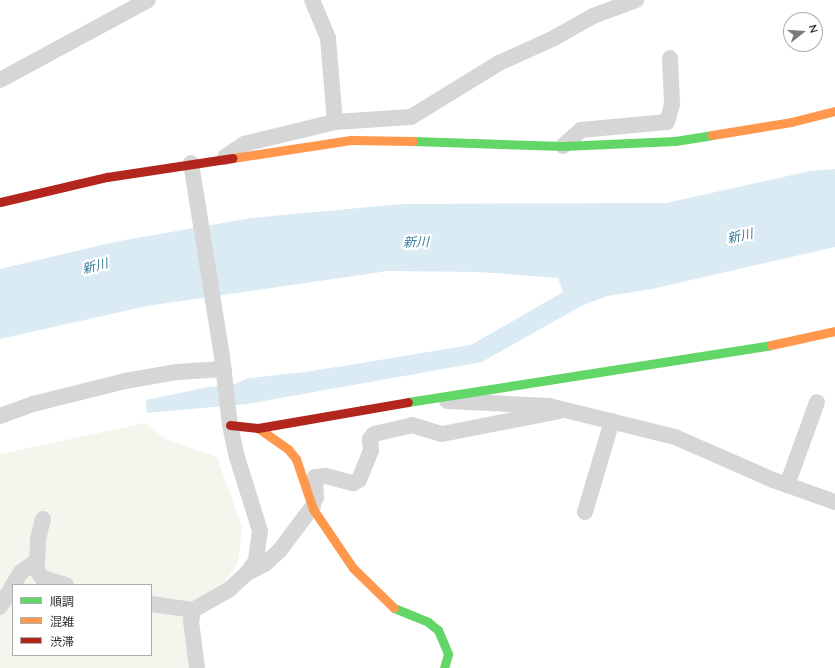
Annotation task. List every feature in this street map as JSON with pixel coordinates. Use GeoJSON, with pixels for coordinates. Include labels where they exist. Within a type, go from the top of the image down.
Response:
{"type":"FeatureCollection","features":[{"type":"Feature","properties":{"kind":"street"},"geometry":{"type":"LineString","coordinates":[[0,80],[148,0]]}},
{"type":"Feature","properties":{"kind":"street"},"geometry":{"type":"LineString","coordinates":[[312,0],[328,38],[335,122]]}},
{"type":"Feature","properties":{"kind":"street"},"geometry":{"type":"LineString","coordinates":[[224,158],[244,144],[335,122],[411,117],[500,63],[554,38],[593,16],[636,0]]}},
{"type":"Feature","properties":{"kind":"street"},"geometry":{"type":"LineString","coordinates":[[563,146],[581,130],[667,122],[672,104],[670,58]]}},
{"type":"Feature","properties":{"kind":"street"},"geometry":{"type":"LineString","coordinates":[[0,202],[107,177],[192,170],[224,158],[350,140],[563,146],[675,142],[791,122],[835,111]]}},
{"type":"Feature","properties":{"kind":"street"},"geometry":{"type":"LineString","coordinates":[[152,604],[193,610],[230,589],[247,573],[256,561],[260,546],[260,531],[237,457],[230,425],[224,368],[192,170]]}},
{"type":"Feature","properties":{"kind":"street"},"geometry":{"type":"LineString","coordinates":[[230,425],[258,428],[432,398],[796,341],[835,331]]}},
{"type":"Feature","properties":{"kind":"street"},"geometry":{"type":"LineString","coordinates":[[0,416],[33,404],[125,381],[177,372],[224,368]]}},
{"type":"Feature","properties":{"kind":"street"},"geometry":{"type":"LineString","coordinates":[[432,398],[456,403],[549,406],[675,437],[787,485],[835,502]]}},
{"type":"Feature","properties":{"kind":"street"},"geometry":{"type":"LineString","coordinates":[[787,485],[816,402]]}},
{"type":"Feature","properties":{"kind":"street"},"geometry":{"type":"LineString","coordinates":[[247,573],[264,564],[280,550],[313,507],[317,497],[315,478],[326,476],[355,483],[364,472],[371,452],[370,439],[374,434],[412,425],[442,434],[561,410]]}},
{"type":"Feature","properties":{"kind":"street"},"geometry":{"type":"LineString","coordinates":[[585,512],[612,421]]}},
{"type":"Feature","properties":{"kind":"street"},"geometry":{"type":"LineString","coordinates":[[258,428],[288,449],[296,459],[302,471],[313,507],[353,568],[381,597],[393,607],[428,622],[438,630],[448,654],[444,668]]}},
{"type":"Feature","properties":{"kind":"street"},"geometry":{"type":"LineString","coordinates":[[43,519],[39,528],[37,570],[42,578],[63,584]]}},
{"type":"Feature","properties":{"kind":"street"},"geometry":{"type":"LineString","coordinates":[[14,584],[21,572],[37,561]]}},
{"type":"Feature","properties":{"kind":"street"},"geometry":{"type":"LineString","coordinates":[[0,607],[12,587]]}},
{"type":"Feature","properties":{"kind":"street"},"geometry":{"type":"LineString","coordinates":[[193,610],[191,621],[197,668]]}},
{"type":"Feature","properties":{"kind":"shaded area"},"geometry":{"type":"Polygon","coordinates":[[[145,423],[165,439],[217,457],[242,527],[238,563],[220,589],[184,612],[190,668],[0,668],[0,454],[145,423]]]}},
{"type":"Feature","properties":{"kind":"water","name":"新川"},"geometry":{"type":"Polygon","coordinates":[[[835,169],[835,247],[652,289],[608,296],[583,305],[482,362],[247,404],[147,413],[146,400],[208,387],[235,384],[248,378],[306,372],[471,345],[563,292],[558,278],[479,272],[388,271],[147,306],[0,339],[0,269],[114,242],[251,218],[401,204],[666,203],[810,171],[835,169]]]}},
{"type":"Feature","properties":{"kind":"traffic: fast"},"geometry":{"type":"LineString","coordinates":[[413,141],[563,146],[675,141],[712,135]]}},
{"type":"Feature","properties":{"kind":"traffic: fast"},"geometry":{"type":"LineString","coordinates":[[408,402],[771,345]]}},
{"type":"Feature","properties":{"kind":"traffic: fast"},"geometry":{"type":"LineString","coordinates":[[394,608],[428,622],[438,630],[448,654],[444,668]]}},
{"type":"Feature","properties":{"kind":"traffic: slow"},"geometry":{"type":"LineString","coordinates":[[712,135],[791,122],[835,111]]}},
{"type":"Feature","properties":{"kind":"traffic: slow"},"geometry":{"type":"LineString","coordinates":[[233,158],[351,140],[413,141]]}},
{"type":"Feature","properties":{"kind":"traffic: slow"},"geometry":{"type":"LineString","coordinates":[[771,345],[835,331]]}},
{"type":"Feature","properties":{"kind":"traffic: slow"},"geometry":{"type":"LineString","coordinates":[[258,428],[288,449],[296,459],[313,509],[353,568],[394,608]]}},
{"type":"Feature","properties":{"kind":"traffic: jam"},"geometry":{"type":"LineString","coordinates":[[0,202],[107,177],[233,158]]}},
{"type":"Feature","properties":{"kind":"traffic: jam"},"geometry":{"type":"LineString","coordinates":[[230,425],[258,428],[408,402]]}}]}
